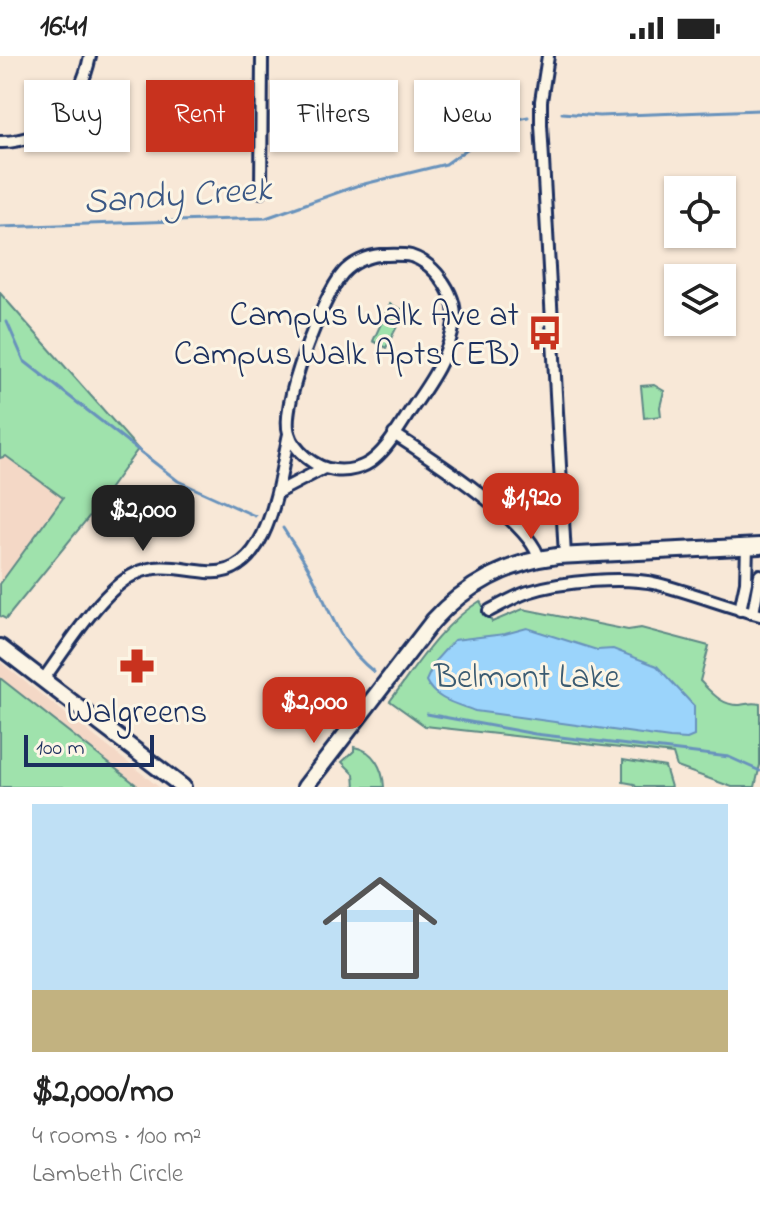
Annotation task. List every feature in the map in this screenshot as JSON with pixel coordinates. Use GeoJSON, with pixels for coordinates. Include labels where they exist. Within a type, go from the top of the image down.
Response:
{"type":"FeatureCollection","features":[{"type":"Feature","properties":{"kind":"street"},"geometry":{"type":"LineString","coordinates":[[0,142],[30,138],[61,116],[79,87],[90,56]]}},
{"type":"Feature","properties":{"kind":"street"},"geometry":{"type":"LineString","coordinates":[[261,192],[262,56]]}},
{"type":"Feature","properties":{"kind":"street"},"geometry":{"type":"LineString","coordinates":[[548,56],[541,124],[565,556]]}},
{"type":"Feature","properties":{"kind":"street"},"geometry":{"type":"LineString","coordinates":[[43,680],[106,597],[123,580],[149,568],[177,567],[221,573],[239,565],[258,546],[269,512],[280,491],[279,479],[289,433],[288,418],[296,384],[322,308],[346,270],[366,258],[380,255],[411,256],[435,272],[447,288],[455,318],[439,367],[375,459],[349,470],[324,468],[297,449],[289,433]]}},
{"type":"Feature","properties":{"kind":"street"},"geometry":{"type":"LineString","coordinates":[[394,434],[505,516],[535,545],[539,559]]}},
{"type":"Feature","properties":{"kind":"street"},"geometry":{"type":"LineString","coordinates":[[280,491],[324,468]]}},
{"type":"Feature","properties":{"kind":"street"},"geometry":{"type":"LineString","coordinates":[[305,787],[444,609],[491,575],[539,559],[565,556],[754,546],[740,610]]}},
{"type":"Feature","properties":{"kind":"street"},"geometry":{"type":"LineString","coordinates":[[489,611],[537,589],[564,584],[611,582],[661,585],[756,614],[760,575]]}},
{"type":"Feature","properties":{"kind":"street"},"geometry":{"type":"LineString","coordinates":[[0,647],[183,787]]}},
{"type":"Feature","properties":{"kind":"shaded area"},"geometry":{"type":"Polygon","coordinates":[[[5,456],[64,498],[0,584],[0,458],[5,456]]]}},
{"type":"Feature","properties":{"kind":"shaded area"},"geometry":{"type":"Polygon","coordinates":[[[0,662],[38,692],[159,787],[0,787],[0,662]]]}},
{"type":"Feature","properties":{"kind":"green space"},"geometry":{"type":"Polygon","coordinates":[[[0,293],[138,449],[92,513],[6,619],[0,616],[0,584],[63,498],[6,456],[0,458],[0,293]]]}},
{"type":"Feature","properties":{"kind":"green space"},"geometry":{"type":"Polygon","coordinates":[[[390,304],[405,311],[386,348],[373,341],[390,304]]]}},
{"type":"Feature","properties":{"kind":"green space"},"geometry":{"type":"Polygon","coordinates":[[[654,385],[664,391],[661,416],[644,418],[641,386],[654,385]]]}},
{"type":"Feature","properties":{"kind":"green space","name":"Belmont Lake"},"geometry":{"type":"Polygon","coordinates":[[[480,601],[492,622],[523,609],[628,630],[641,628],[709,646],[700,681],[728,703],[760,704],[760,765],[755,787],[732,787],[677,767],[673,754],[425,726],[390,701],[442,634],[480,601]]]}},
{"type":"Feature","properties":{"kind":"green space"},"geometry":{"type":"Polygon","coordinates":[[[0,678],[139,787],[0,787],[0,678]]]}},
{"type":"Feature","properties":{"kind":"green space"},"geometry":{"type":"Polygon","coordinates":[[[354,747],[367,752],[376,761],[384,787],[355,787],[354,774],[342,762],[354,751],[354,747]]]}},
{"type":"Feature","properties":{"kind":"green space"},"geometry":{"type":"Polygon","coordinates":[[[623,760],[665,767],[671,787],[636,787],[623,782],[623,760]]]}},
{"type":"Feature","properties":{"kind":"water"},"geometry":{"type":"Polygon","coordinates":[[[527,628],[597,650],[613,649],[657,666],[694,706],[694,736],[687,739],[670,738],[475,711],[441,697],[426,681],[435,661],[454,640],[527,628]]]}},
{"type":"Feature","properties":{"kind":"waterway","name":"Sandy Creek"},"geometry":{"type":"LineString","coordinates":[[562,113],[599,116],[760,110]]}},
{"type":"Feature","properties":{"kind":"waterway","name":"Sandy Creek"},"geometry":{"type":"LineString","coordinates":[[0,227],[266,218],[356,186],[446,164],[505,122],[528,117]]}},
{"type":"Feature","properties":{"kind":"waterway"},"geometry":{"type":"LineString","coordinates":[[7,322],[24,361],[178,481],[255,516]]}},
{"type":"Feature","properties":{"kind":"waterway"},"geometry":{"type":"LineString","coordinates":[[283,528],[310,571],[344,639],[374,672]]}},
{"type":"Feature","properties":{"kind":"waterway"},"geometry":{"type":"LineString","coordinates":[[427,714],[535,734],[729,757],[760,771]]}},
{"type":"Feature","properties":{"kind":"place","name":"Campus Walk Ave at Campus Walk Apts (EB)"},"geometry":{"type":"Point","coordinates":[545,333]}},
{"type":"Feature","properties":{"kind":"place","name":"Walgreens"},"geometry":{"type":"Point","coordinates":[137,666]}}]}
